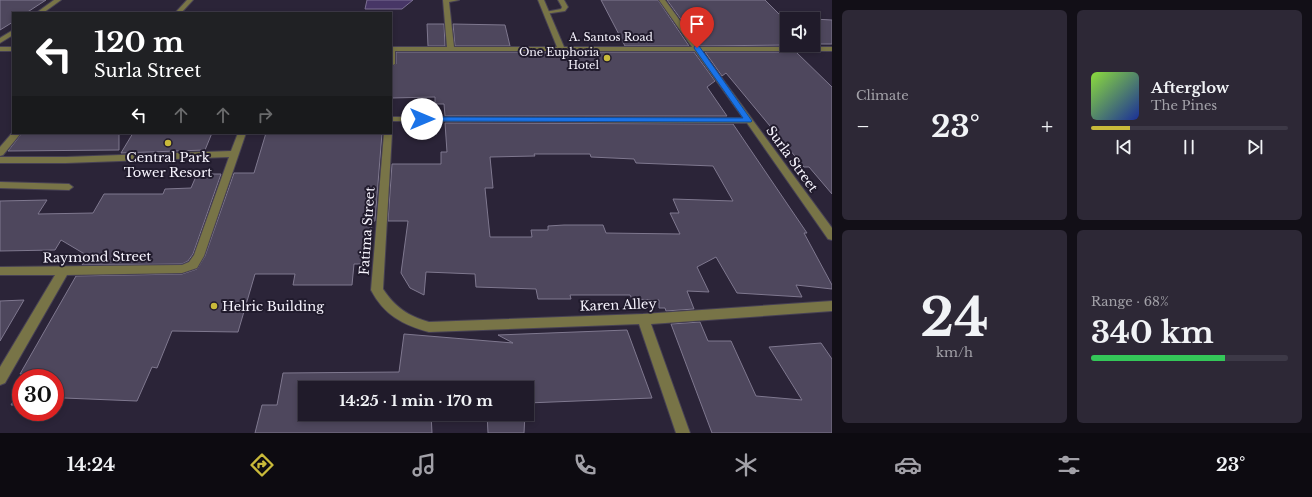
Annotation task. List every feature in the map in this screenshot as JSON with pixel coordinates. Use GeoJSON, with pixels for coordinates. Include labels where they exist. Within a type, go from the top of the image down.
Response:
{"type":"FeatureCollection","features":[{"type":"Feature","properties":{"kind":"street"},"geometry":{"type":"LineString","coordinates":[[41,12],[58,0]]}},
{"type":"Feature","properties":{"kind":"street"},"geometry":{"type":"LineString","coordinates":[[179,12],[190,0]]}},
{"type":"Feature","properties":{"kind":"street"},"geometry":{"type":"LineString","coordinates":[[451,48],[446,0],[456,0]]}},
{"type":"Feature","properties":{"kind":"street"},"geometry":{"type":"LineString","coordinates":[[541,0],[561,48]]}},
{"type":"Feature","properties":{"kind":"street","name":"Surla Street"},"geometry":{"type":"LineString","coordinates":[[662,0],[832,236]]}},
{"type":"Feature","properties":{"kind":"street"},"geometry":{"type":"LineString","coordinates":[[0,41],[12,33]]}},
{"type":"Feature","properties":{"kind":"street"},"geometry":{"type":"LineString","coordinates":[[0,49],[12,49]]}},
{"type":"Feature","properties":{"kind":"street","name":"A. Santos Road"},"geometry":{"type":"LineString","coordinates":[[392,49],[828,49]]}},
{"type":"Feature","properties":{"kind":"street"},"geometry":{"type":"LineString","coordinates":[[828,49],[832,57]]}},
{"type":"Feature","properties":{"kind":"street"},"geometry":{"type":"LineString","coordinates":[[392,119],[748,121]]}},
{"type":"Feature","properties":{"kind":"street"},"geometry":{"type":"LineString","coordinates":[[0,153],[16,134]]}},
{"type":"Feature","properties":{"kind":"street"},"geometry":{"type":"LineString","coordinates":[[0,160],[66,160],[235,154],[242,134]]}},
{"type":"Feature","properties":{"kind":"street","name":"Fatima Street"},"geometry":{"type":"LineString","coordinates":[[388,134],[377,290],[388,307],[405,320]]}},
{"type":"Feature","properties":{"kind":"street","name":"Raymond Street"},"geometry":{"type":"LineString","coordinates":[[0,271],[182,270],[193,265],[199,256],[235,154]]}},
{"type":"Feature","properties":{"kind":"street"},"geometry":{"type":"LineString","coordinates":[[0,378],[63,271]]}},
{"type":"Feature","properties":{"kind":"street","name":"Karen Alley"},"geometry":{"type":"LineString","coordinates":[[405,320],[428,326],[643,319],[832,306]]}},
{"type":"Feature","properties":{"kind":"street"},"geometry":{"type":"LineString","coordinates":[[643,319],[683,433]]}},
{"type":"Feature","properties":{"kind":"lane"},"geometry":{"type":"LineString","coordinates":[[547,13],[563,10],[564,7],[561,0]]}},
{"type":"Feature","properties":{"kind":"lane"},"geometry":{"type":"LineString","coordinates":[[0,184],[69,187]]}},
{"type":"Feature","properties":{"kind":"shaded area"},"geometry":{"type":"Polygon","coordinates":[[[367,0],[413,0],[402,9],[365,9],[367,0]]]}},
{"type":"Feature","properties":{"kind":"building"},"geometry":{"type":"Polygon","coordinates":[[[0,0],[46,0],[28,12],[12,12],[12,23],[0,30],[0,0]]]}},
{"type":"Feature","properties":{"kind":"building"},"geometry":{"type":"Polygon","coordinates":[[[601,0],[658,0],[689,46],[625,46],[601,0]]]}},
{"type":"Feature","properties":{"kind":"building"},"geometry":{"type":"Polygon","coordinates":[[[667,0],[765,0],[780,15],[780,45],[700,46],[667,0]]]}},
{"type":"Feature","properties":{"kind":"building"},"geometry":{"type":"Polygon","coordinates":[[[820,19],[832,20],[832,44],[820,44],[820,19]]]}},
{"type":"Feature","properties":{"kind":"building"},"geometry":{"type":"Polygon","coordinates":[[[427,24],[444,24],[445,46],[428,46],[427,24]]]}},
{"type":"Feature","properties":{"kind":"building"},"geometry":{"type":"Polygon","coordinates":[[[453,24],[505,25],[510,46],[455,46],[453,24]]]}},
{"type":"Feature","properties":{"kind":"building"},"geometry":{"type":"Polygon","coordinates":[[[396,52],[694,52],[715,81],[707,87],[727,116],[445,116],[444,104],[435,104],[435,97],[392,98],[392,66],[396,64],[396,52]]]}},
{"type":"Feature","properties":{"kind":"building"},"geometry":{"type":"Polygon","coordinates":[[[705,52],[796,52],[832,87],[832,194],[809,167],[804,167],[726,73],[722,76],[705,52]]]}},
{"type":"Feature","properties":{"kind":"building"},"geometry":{"type":"Polygon","coordinates":[[[445,123],[733,124],[807,233],[804,233],[832,285],[832,289],[796,285],[802,297],[737,293],[716,257],[697,267],[709,292],[687,291],[694,309],[666,311],[665,308],[659,308],[659,300],[632,299],[630,295],[570,295],[571,299],[538,299],[536,289],[476,287],[475,274],[426,272],[424,295],[410,288],[401,273],[408,221],[388,221],[392,164],[441,164],[441,152],[447,152],[445,123]],[[534,154],[535,156],[490,157],[493,188],[485,188],[490,237],[532,237],[531,230],[548,230],[548,226],[564,225],[603,225],[606,233],[680,234],[670,213],[679,213],[673,199],[733,201],[713,166],[636,163],[634,159],[591,157],[590,154],[534,154]]]}},
{"type":"Feature","properties":{"kind":"building"},"geometry":{"type":"Polygon","coordinates":[[[21,134],[119,134],[119,150],[8,151],[21,134]]]}},
{"type":"Feature","properties":{"kind":"building","name":"Central Park Tower Resort"},"geometry":{"type":"Polygon","coordinates":[[[132,134],[212,134],[205,150],[121,153],[132,134]]]}},
{"type":"Feature","properties":{"kind":"building"},"geometry":{"type":"Polygon","coordinates":[[[266,134],[382,134],[375,221],[372,221],[371,240],[365,240],[363,264],[354,264],[352,285],[293,285],[295,274],[255,274],[238,332],[172,331],[157,368],[152,367],[137,401],[64,398],[64,369],[23,369],[76,276],[182,274],[197,269],[205,256],[234,173],[254,173],[266,134]]]}},
{"type":"Feature","properties":{"kind":"building"},"geometry":{"type":"Polygon","coordinates":[[[197,174],[221,174],[193,254],[188,261],[182,264],[82,265],[88,256],[61,240],[55,250],[0,251],[0,201],[47,200],[38,214],[93,213],[104,194],[163,194],[165,189],[191,188],[197,174]]]}},
{"type":"Feature","properties":{"kind":"building"},"geometry":{"type":"Polygon","coordinates":[[[24,300],[0,341],[0,301],[24,300]]]}},
{"type":"Feature","properties":{"kind":"building"},"geometry":{"type":"Polygon","coordinates":[[[700,322],[708,341],[731,341],[756,396],[802,400],[769,347],[821,343],[832,359],[832,433],[712,433],[671,324],[700,322]]]}},
{"type":"Feature","properties":{"kind":"building"},"geometry":{"type":"Polygon","coordinates":[[[627,330],[652,398],[534,403],[534,381],[298,381],[298,421],[431,421],[432,433],[255,433],[262,405],[277,405],[283,373],[399,372],[404,334],[513,343],[498,335],[627,330]]]}},
{"type":"Feature","properties":{"kind":"building"},"geometry":{"type":"Polygon","coordinates":[[[487,421],[525,421],[524,433],[488,433],[487,421]]]}},
{"type":"Feature","properties":{"kind":"place","name":"One Euphoria Hotel"},"geometry":{"type":"Point","coordinates":[607,58]}},
{"type":"Feature","properties":{"kind":"place","name":"Central Park Tower Resort"},"geometry":{"type":"Point","coordinates":[168,143]}},
{"type":"Feature","properties":{"kind":"place","name":"Helric Building"},"geometry":{"type":"Point","coordinates":[214,306]}},
{"type":"Feature","properties":{"kind":"route"},"geometry":{"type":"LineString","coordinates":[[422,119],[748,121],[697,48]]}}]}
